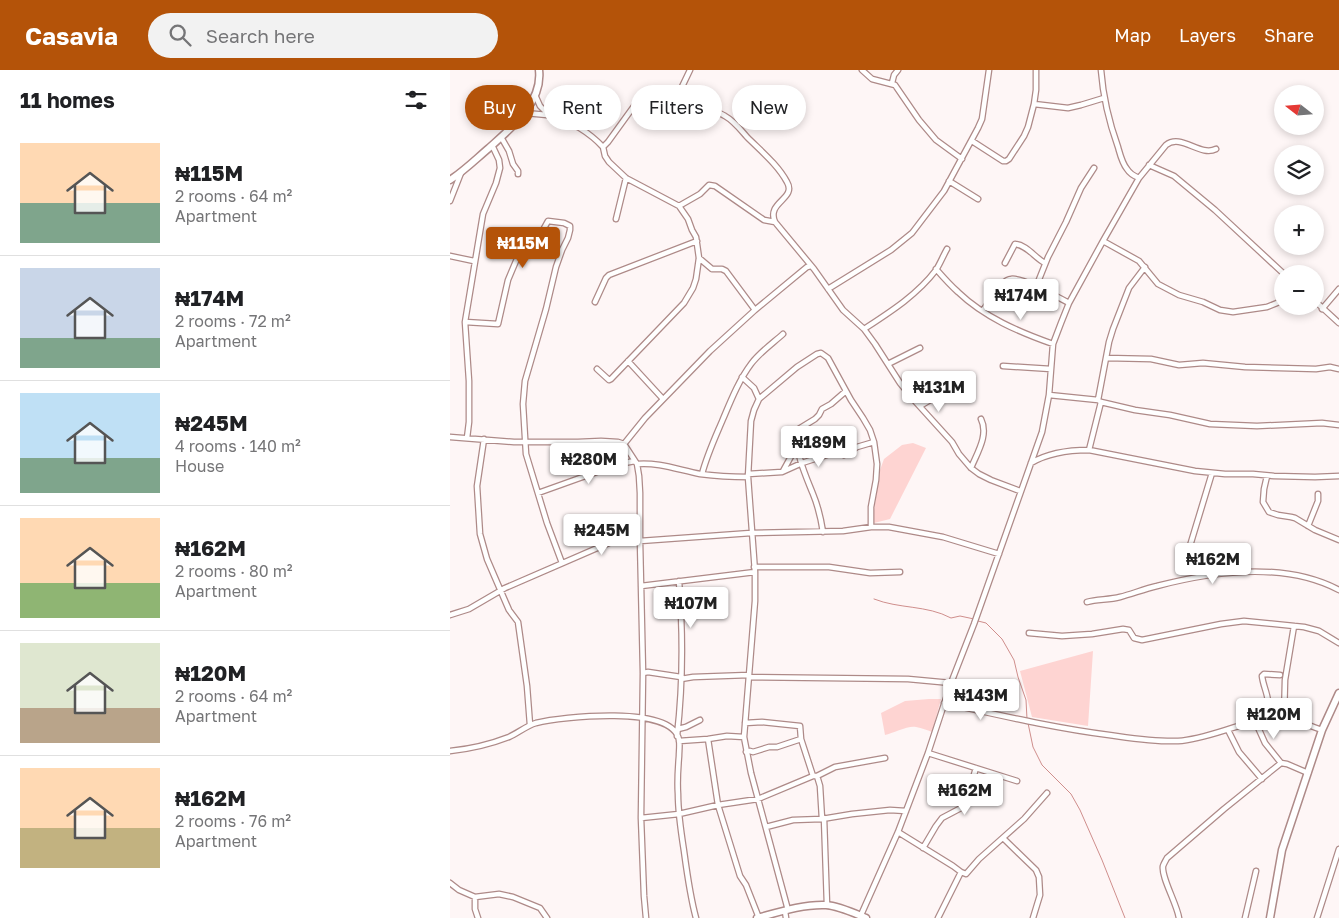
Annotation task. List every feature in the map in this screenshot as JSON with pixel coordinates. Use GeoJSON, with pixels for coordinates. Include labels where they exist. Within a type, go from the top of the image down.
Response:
{"type":"FeatureCollection","features":[{"type":"Feature","properties":{"kind":"street"},"geometry":{"type":"LineString","coordinates":[[539,70],[539,82],[534,94],[544,110]]}},
{"type":"Feature","properties":{"kind":"street"},"geometry":{"type":"LineString","coordinates":[[683,85],[690,70]]}},
{"type":"Feature","properties":{"kind":"street"},"geometry":{"type":"LineString","coordinates":[[862,70],[872,79],[892,83],[898,88],[919,120],[936,140],[962,159]]}},
{"type":"Feature","properties":{"kind":"street"},"geometry":{"type":"LineString","coordinates":[[892,83],[894,75],[898,70]]}},
{"type":"Feature","properties":{"kind":"street"},"geometry":{"type":"LineString","coordinates":[[828,289],[902,242],[912,233],[929,211],[962,159],[982,119],[988,70]]}},
{"type":"Feature","properties":{"kind":"street"},"geometry":{"type":"LineString","coordinates":[[972,141],[1003,161],[1009,159],[1024,136],[1034,104],[1036,70]]}},
{"type":"Feature","properties":{"kind":"street"},"geometry":{"type":"LineString","coordinates":[[1101,70],[1104,98],[1114,136],[1125,166],[1132,175],[1140,178]]}},
{"type":"Feature","properties":{"kind":"street"},"geometry":{"type":"LineString","coordinates":[[1034,104],[1068,108],[1104,98]]}},
{"type":"Feature","properties":{"kind":"street"},"geometry":{"type":"LineString","coordinates":[[603,147],[631,110]]}},
{"type":"Feature","properties":{"kind":"street"},"geometry":{"type":"LineString","coordinates":[[722,115],[734,123],[767,156],[788,183],[789,191],[773,212],[776,222],[843,310],[864,329],[900,383],[952,442],[971,468],[991,480],[1020,491]]}},
{"type":"Feature","properties":{"kind":"street"},"geometry":{"type":"LineString","coordinates":[[450,180],[462,172],[510,130]]}},
{"type":"Feature","properties":{"kind":"street"},"geometry":{"type":"LineString","coordinates":[[581,130],[603,147],[609,162],[626,178],[679,206],[688,219],[696,237],[699,258],[696,279],[684,303],[611,379],[609,380],[597,369]]}},
{"type":"Feature","properties":{"kind":"street"},"geometry":{"type":"LineString","coordinates":[[501,137],[518,174]]}},
{"type":"Feature","properties":{"kind":"street"},"geometry":{"type":"LineString","coordinates":[[708,739],[718,805],[740,876],[746,885],[758,918],[787,913],[800,907],[827,905],[863,917],[928,752],[1042,432],[1049,395],[1053,344],[1069,303],[1140,178],[1166,145],[1177,141],[1205,151],[1212,152],[1216,149]]}},
{"type":"Feature","properties":{"kind":"street"},"geometry":{"type":"LineString","coordinates":[[467,438],[469,380],[465,322],[483,214],[500,168],[499,160],[492,146]]}},
{"type":"Feature","properties":{"kind":"street"},"geometry":{"type":"LineString","coordinates":[[1150,165],[1174,176],[1215,210],[1274,265]]}},
{"type":"Feature","properties":{"kind":"street"},"geometry":{"type":"LineString","coordinates":[[1036,286],[1045,262],[1081,188],[1094,168]]}},
{"type":"Feature","properties":{"kind":"street"},"geometry":{"type":"LineString","coordinates":[[450,202],[462,172]]}},
{"type":"Feature","properties":{"kind":"street"},"geometry":{"type":"LineString","coordinates":[[616,219],[626,178]]}},
{"type":"Feature","properties":{"kind":"street"},"geometry":{"type":"LineString","coordinates":[[949,181],[978,199]]}},
{"type":"Feature","properties":{"kind":"street"},"geometry":{"type":"LineString","coordinates":[[679,206],[700,194],[709,185],[715,186],[764,220],[776,222]]}},
{"type":"Feature","properties":{"kind":"street"},"geometry":{"type":"LineString","coordinates":[[465,322],[498,324],[508,280],[529,238],[534,233],[543,230],[548,221],[564,223],[570,226],[568,238],[556,267],[526,381],[523,404],[526,454],[547,523],[562,563]]}},
{"type":"Feature","properties":{"kind":"street"},"geometry":{"type":"LineString","coordinates":[[595,302],[609,275],[697,241]]}},
{"type":"Feature","properties":{"kind":"street"},"geometry":{"type":"LineString","coordinates":[[1103,241],[1139,261],[1158,284],[1220,310],[1233,312],[1266,307],[1274,304]]}},
{"type":"Feature","properties":{"kind":"street"},"geometry":{"type":"LineString","coordinates":[[1005,263],[1015,244],[1023,246],[1045,262]]}},
{"type":"Feature","properties":{"kind":"street"},"geometry":{"type":"LineString","coordinates":[[864,329],[900,305],[915,292],[936,269],[947,249]]}},
{"type":"Feature","properties":{"kind":"street"},"geometry":{"type":"LineString","coordinates":[[450,256],[474,261]]}},
{"type":"Feature","properties":{"kind":"street"},"geometry":{"type":"LineString","coordinates":[[699,258],[712,269],[726,271],[755,310]]}},
{"type":"Feature","properties":{"kind":"street"},"geometry":{"type":"LineString","coordinates":[[624,444],[645,418],[710,351],[755,310],[807,267],[811,266]]}},
{"type":"Feature","properties":{"kind":"street"},"geometry":{"type":"LineString","coordinates":[[1089,450],[1113,328],[1129,288],[1145,267]]}},
{"type":"Feature","properties":{"kind":"street"},"geometry":{"type":"LineString","coordinates":[[936,269],[958,292],[975,306],[1003,323],[1032,337],[1053,344]]}},
{"type":"Feature","properties":{"kind":"street"},"geometry":{"type":"LineString","coordinates":[[983,310],[996,290],[1011,279],[1018,279],[1036,286],[1069,303]]}},
{"type":"Feature","properties":{"kind":"street"},"geometry":{"type":"LineString","coordinates":[[1324,306],[1339,289]]}},
{"type":"Feature","properties":{"kind":"street"},"geometry":{"type":"LineString","coordinates":[[1324,310],[1339,324]]}},
{"type":"Feature","properties":{"kind":"street"},"geometry":{"type":"LineString","coordinates":[[702,474],[712,442],[742,377],[752,362],[783,334]]}},
{"type":"Feature","properties":{"kind":"street"},"geometry":{"type":"LineString","coordinates":[[888,364],[920,348]]}},
{"type":"Feature","properties":{"kind":"street"},"geometry":{"type":"LineString","coordinates":[[787,913],[746,752],[744,737],[755,608],[748,476],[751,421],[759,399],[814,355],[821,353],[828,358],[846,392],[870,430],[874,442],[877,464],[871,507],[871,527]]}},
{"type":"Feature","properties":{"kind":"street"},"geometry":{"type":"LineString","coordinates":[[1106,358],[1151,359],[1179,365],[1203,363],[1245,367],[1316,369],[1330,367],[1339,369]]}},
{"type":"Feature","properties":{"kind":"street"},"geometry":{"type":"LineString","coordinates":[[628,361],[664,399]]}},
{"type":"Feature","properties":{"kind":"street"},"geometry":{"type":"LineString","coordinates":[[1003,366],[1051,368]]}},
{"type":"Feature","properties":{"kind":"street"},"geometry":{"type":"LineString","coordinates":[[742,377],[755,389],[759,399]]}},
{"type":"Feature","properties":{"kind":"street"},"geometry":{"type":"LineString","coordinates":[[920,406],[940,394],[951,384]]}},
{"type":"Feature","properties":{"kind":"street"},"geometry":{"type":"LineString","coordinates":[[755,389],[770,390]]}},
{"type":"Feature","properties":{"kind":"street"},"geometry":{"type":"LineString","coordinates":[[823,532],[814,494],[802,463],[798,447],[797,430],[816,419],[822,408],[831,404],[846,392]]}},
{"type":"Feature","properties":{"kind":"street"},"geometry":{"type":"LineString","coordinates":[[1049,395],[1100,401],[1135,410],[1170,415],[1210,424],[1257,426],[1322,423],[1339,425]]}},
{"type":"Feature","properties":{"kind":"street"},"geometry":{"type":"LineString","coordinates":[[971,468],[984,435],[985,428],[981,419]]}},
{"type":"Feature","properties":{"kind":"street"},"geometry":{"type":"LineString","coordinates":[[450,437],[524,441],[578,442],[601,440],[618,442],[624,444],[636,462],[640,484],[643,673],[641,818],[646,918]]}},
{"type":"Feature","properties":{"kind":"street"},"geometry":{"type":"LineString","coordinates":[[484,439],[477,486],[480,534],[487,559],[500,591],[518,622],[527,686],[530,725]]}},
{"type":"Feature","properties":{"kind":"street"},"geometry":{"type":"LineString","coordinates":[[844,455],[857,447],[874,442]]}},
{"type":"Feature","properties":{"kind":"street"},"geometry":{"type":"LineString","coordinates":[[782,472],[798,447]]}},
{"type":"Feature","properties":{"kind":"street"},"geometry":{"type":"LineString","coordinates":[[1031,463],[1048,455],[1089,450],[1212,473],[1267,476],[1339,476]]}},
{"type":"Feature","properties":{"kind":"street"},"geometry":{"type":"LineString","coordinates":[[538,493],[619,464],[636,462],[702,474],[748,476],[782,472],[830,454]]}},
{"type":"Feature","properties":{"kind":"street"},"geometry":{"type":"LineString","coordinates":[[1189,549],[1212,473]]}},
{"type":"Feature","properties":{"kind":"street"},"geometry":{"type":"LineString","coordinates":[[1267,476],[1263,502],[1269,512],[1278,516],[1291,516],[1315,530],[1339,540]]}},
{"type":"Feature","properties":{"kind":"street"},"geometry":{"type":"LineString","coordinates":[[1308,526],[1318,500],[1318,494]]}},
{"type":"Feature","properties":{"kind":"street"},"geometry":{"type":"LineString","coordinates":[[640,541],[751,533],[823,532],[889,527],[944,537],[999,554]]}},
{"type":"Feature","properties":{"kind":"street"},"geometry":{"type":"LineString","coordinates":[[450,615],[469,609],[500,591],[562,563],[626,536],[640,534]]}},
{"type":"Feature","properties":{"kind":"street"},"geometry":{"type":"LineString","coordinates":[[641,586],[754,569],[829,567],[870,573],[900,572]]}},
{"type":"Feature","properties":{"kind":"street"},"geometry":{"type":"LineString","coordinates":[[1086,602],[1118,597],[1185,579],[1256,571],[1309,577],[1339,590]]}},
{"type":"Feature","properties":{"kind":"street"},"geometry":{"type":"LineString","coordinates":[[679,581],[681,627],[681,703],[678,729],[679,814],[687,873],[696,918]]}},
{"type":"Feature","properties":{"kind":"street"},"geometry":{"type":"LineString","coordinates":[[1029,633],[1062,636],[1124,629],[1128,630],[1134,638],[1142,640],[1244,621],[1304,627],[1319,631],[1339,642]]}},
{"type":"Feature","properties":{"kind":"street"},"geometry":{"type":"LineString","coordinates":[[1284,719],[1287,666],[1294,626]]}},
{"type":"Feature","properties":{"kind":"street"},"geometry":{"type":"LineString","coordinates":[[643,673],[648,672],[681,678],[749,676],[908,678],[951,683]]}},
{"type":"Feature","properties":{"kind":"street"},"geometry":{"type":"LineString","coordinates":[[1267,721],[1265,713],[1268,699],[1262,676],[1264,674],[1280,675]]}},
{"type":"Feature","properties":{"kind":"street"},"geometry":{"type":"LineString","coordinates":[[1270,918],[1282,850],[1322,730],[1336,708],[1339,693]]}},
{"type":"Feature","properties":{"kind":"street"},"geometry":{"type":"LineString","coordinates":[[944,703],[1084,732],[1155,741],[1178,741],[1216,734],[1256,723],[1284,719],[1300,722],[1322,730]]}},
{"type":"Feature","properties":{"kind":"street"},"geometry":{"type":"LineString","coordinates":[[450,751],[493,743],[530,725],[561,718],[603,715],[643,718],[660,722],[674,731],[678,738]]}},
{"type":"Feature","properties":{"kind":"street"},"geometry":{"type":"LineString","coordinates":[[678,729],[700,720]]}},
{"type":"Feature","properties":{"kind":"street"},"geometry":{"type":"LineString","coordinates":[[745,723],[762,722],[798,725],[800,728],[801,739],[820,786],[827,905]]}},
{"type":"Feature","properties":{"kind":"street"},"geometry":{"type":"LineString","coordinates":[[1256,723],[1265,743],[1281,763],[1308,773]]}},
{"type":"Feature","properties":{"kind":"street"},"geometry":{"type":"LineString","coordinates":[[1228,730],[1240,752],[1262,779]]}},
{"type":"Feature","properties":{"kind":"street"},"geometry":{"type":"LineString","coordinates":[[678,738],[744,737]]}},
{"type":"Feature","properties":{"kind":"street"},"geometry":{"type":"LineString","coordinates":[[746,752],[778,747],[801,739]]}},
{"type":"Feature","properties":{"kind":"street"},"geometry":{"type":"LineString","coordinates":[[928,752],[1017,781]]}},
{"type":"Feature","properties":{"kind":"street"},"geometry":{"type":"LineString","coordinates":[[641,818],[679,814],[718,805],[758,799],[835,767],[885,758]]}},
{"type":"Feature","properties":{"kind":"street"},"geometry":{"type":"LineString","coordinates":[[1179,918],[1165,879],[1164,864],[1168,858],[1224,809],[1281,763]]}},
{"type":"Feature","properties":{"kind":"street"},"geometry":{"type":"LineString","coordinates":[[923,848],[942,818],[961,808],[966,801],[976,768]]}},
{"type":"Feature","properties":{"kind":"street"},"geometry":{"type":"LineString","coordinates":[[898,832],[966,874],[1024,819],[1047,793]]}},
{"type":"Feature","properties":{"kind":"street"},"geometry":{"type":"LineString","coordinates":[[766,827],[793,820],[890,810],[906,811]]}},
{"type":"Feature","properties":{"kind":"street"},"geometry":{"type":"LineString","coordinates":[[1003,838],[1036,870],[1039,877],[1040,895],[1033,918]]}},
{"type":"Feature","properties":{"kind":"street"},"geometry":{"type":"LineString","coordinates":[[1317,918],[1339,849]]}},
{"type":"Feature","properties":{"kind":"street"},"geometry":{"type":"LineString","coordinates":[[1245,918],[1256,871]]}},
{"type":"Feature","properties":{"kind":"street"},"geometry":{"type":"LineString","coordinates":[[938,918],[961,872]]}},
{"type":"Feature","properties":{"kind":"street"},"geometry":{"type":"LineString","coordinates":[[450,883],[459,890],[475,897],[499,894],[513,897],[540,908],[547,918]]}},
{"type":"Feature","properties":{"kind":"street"},"geometry":{"type":"LineString","coordinates":[[475,897],[475,909],[478,918]]}},
{"type":"Feature","properties":{"kind":"shaded area"},"geometry":{"type":"Polygon","coordinates":[[[913,443],[926,448],[890,519],[874,523],[880,470],[884,459],[902,445],[913,443]]]}},
{"type":"Feature","properties":{"kind":"shaded area"},"geometry":{"type":"Polygon","coordinates":[[[1093,651],[1088,726],[1032,717],[1020,671],[1093,651]]]}},
{"type":"Feature","properties":{"kind":"shaded area"},"geometry":{"type":"Polygon","coordinates":[[[941,699],[932,732],[913,727],[885,735],[881,713],[905,701],[941,699]]]}},
{"type":"Feature","properties":{"kind":"waterway"},"geometry":{"type":"LineString","coordinates":[[874,599],[932,611],[951,618],[960,616],[974,619]]}},
{"type":"Feature","properties":{"kind":"waterway"},"geometry":{"type":"LineString","coordinates":[[978,621],[986,623],[1002,639],[1014,660],[1026,700],[1027,719]]}},
{"type":"Feature","properties":{"kind":"waterway"},"geometry":{"type":"LineString","coordinates":[[1028,723],[1033,747],[1042,765],[1071,794],[1080,810],[1125,918]]}}]}
